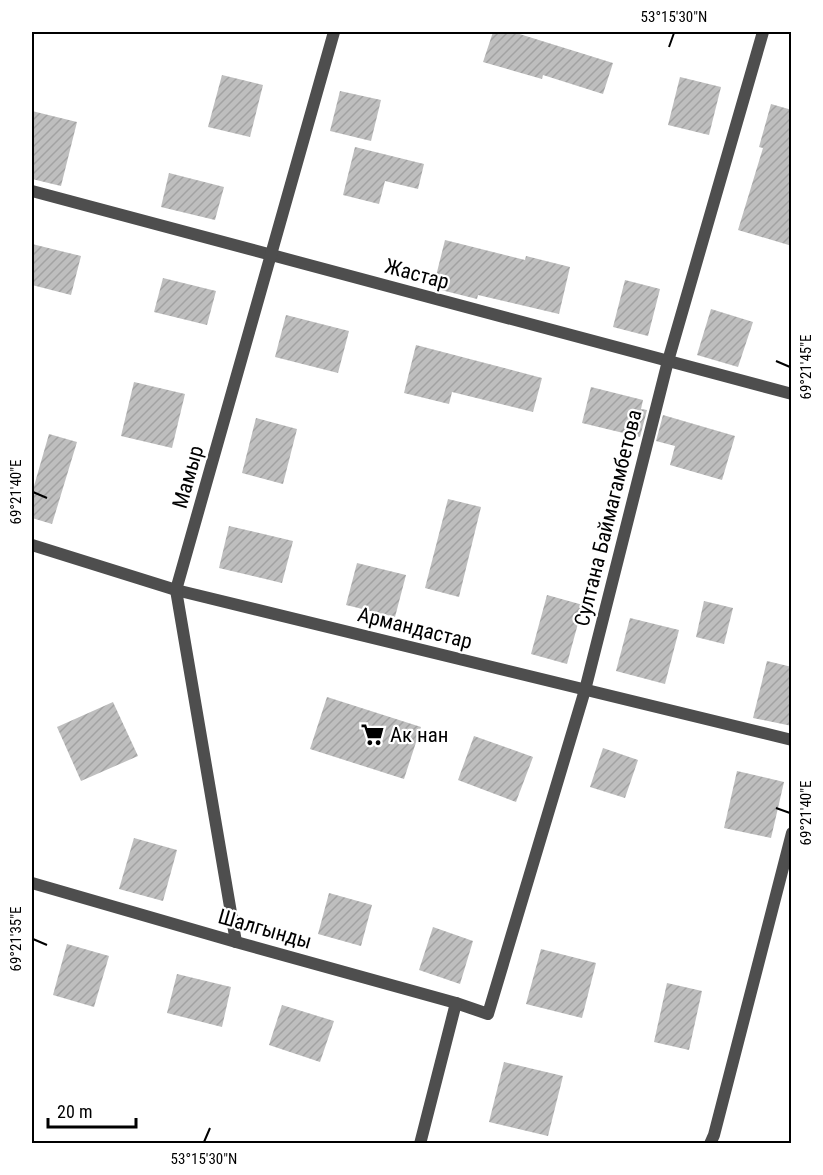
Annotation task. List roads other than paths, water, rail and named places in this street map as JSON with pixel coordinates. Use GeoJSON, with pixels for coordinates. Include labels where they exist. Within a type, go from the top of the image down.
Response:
{"type":"FeatureCollection","features":[{"type":"Feature","properties":{"kind":"street","name":"Мамыр"},"geometry":{"type":"LineString","coordinates":[[236,942],[176,590],[334,32]]}},
{"type":"Feature","properties":{"kind":"street","name":"Султана Баймагамбетова"},"geometry":{"type":"LineString","coordinates":[[488,1014],[585,690],[668,361],[763,32]]}},
{"type":"Feature","properties":{"kind":"street","name":"Жастар"},"geometry":{"type":"LineString","coordinates":[[32,191],[792,394]]}},
{"type":"Feature","properties":{"kind":"street","name":"Армандастар"},"geometry":{"type":"LineString","coordinates":[[32,545],[176,590],[792,740]]}},
{"type":"Feature","properties":{"kind":"street"},"geometry":{"type":"LineString","coordinates":[[710,1143],[714,1135],[792,833]]}},
{"type":"Feature","properties":{"kind":"street","name":"Шалгынды"},"geometry":{"type":"LineString","coordinates":[[32,883],[488,1014]]}},
{"type":"Feature","properties":{"kind":"street"},"geometry":{"type":"LineString","coordinates":[[420,1143],[456,1003]]}},
{"type":"Feature","properties":{"kind":"place","name":"Ак нан"},"geometry":{"type":"Point","coordinates":[372,735]}}]}
